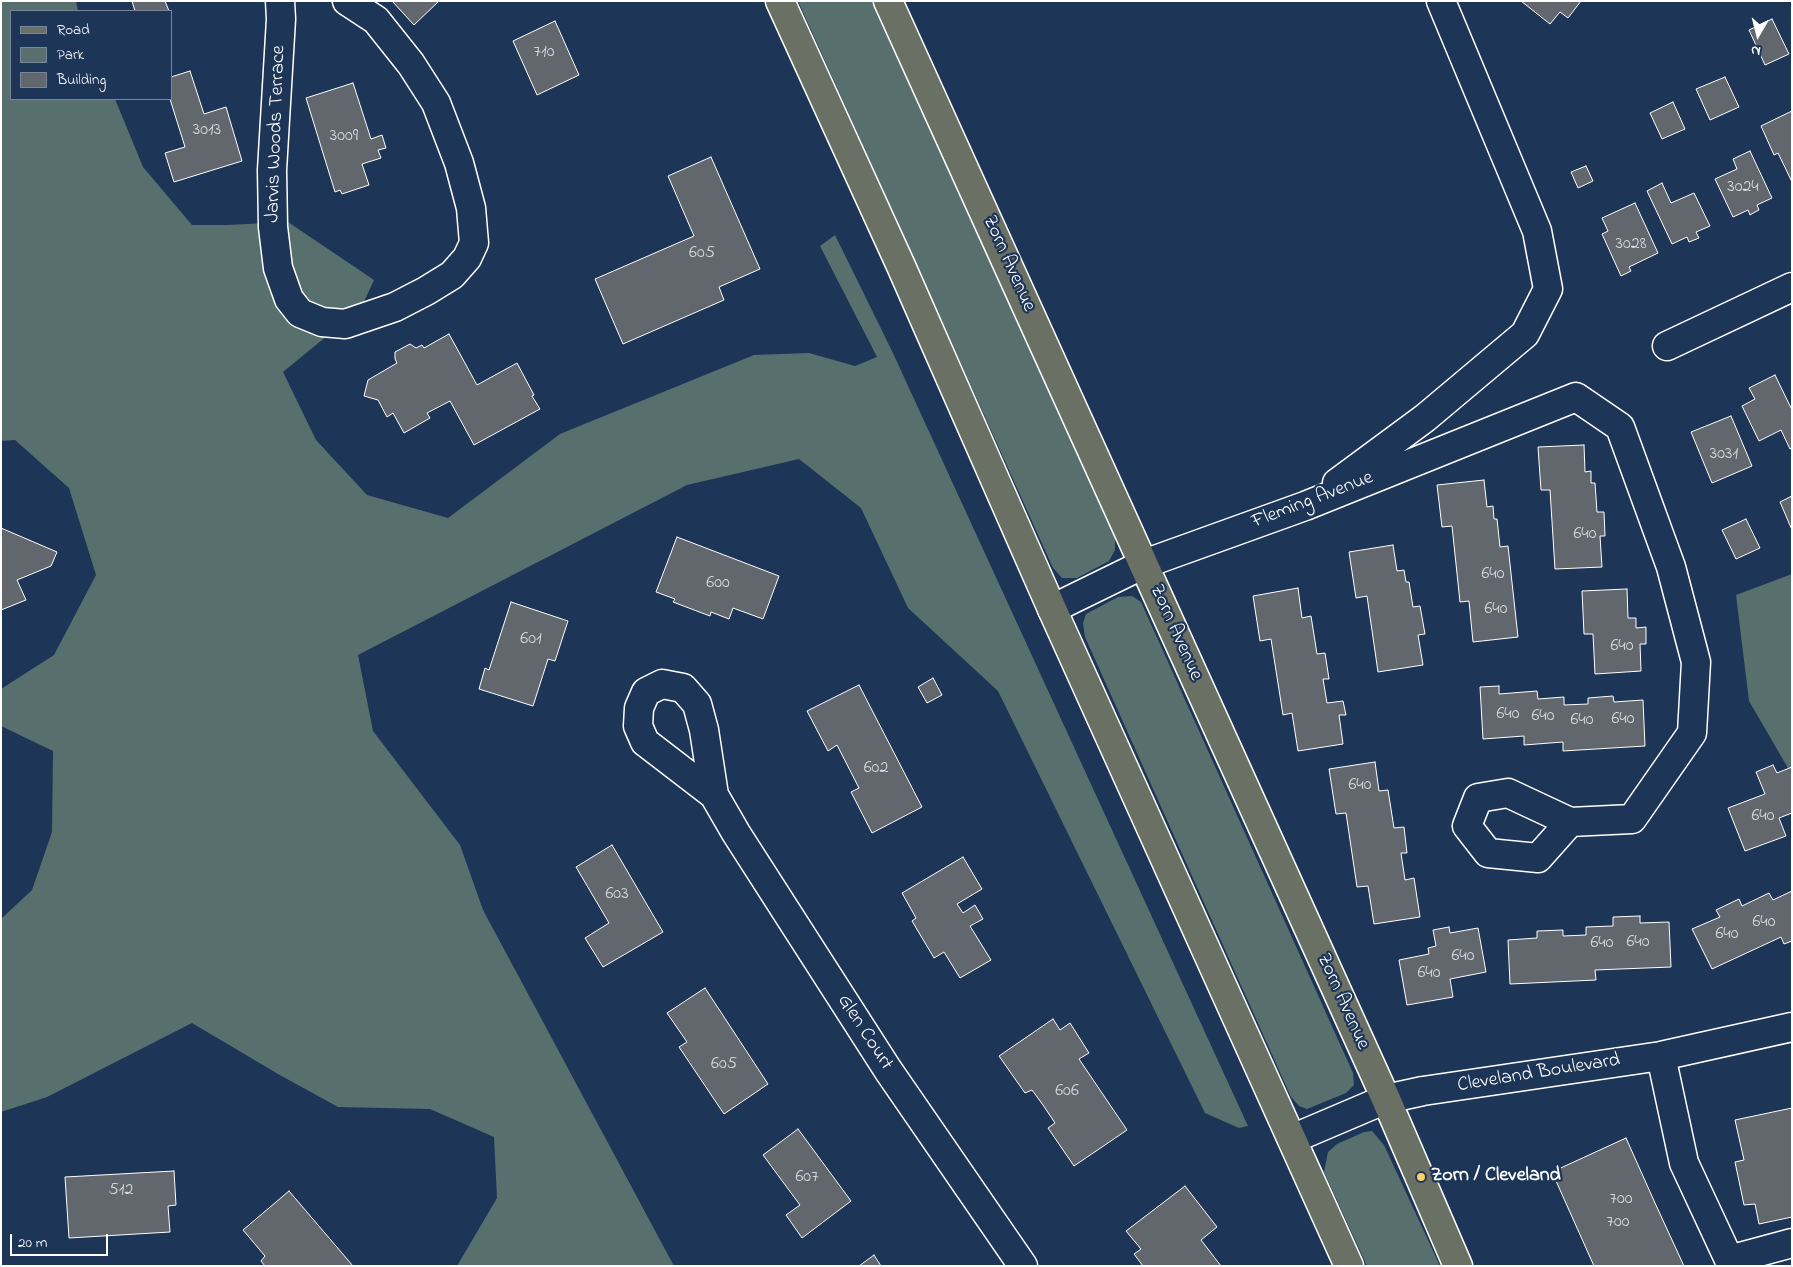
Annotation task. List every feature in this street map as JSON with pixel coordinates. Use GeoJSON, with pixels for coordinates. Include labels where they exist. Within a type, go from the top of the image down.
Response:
{"type":"FeatureCollection","features":[{"type":"Feature","properties":{"kind":"main road"},"geometry":{"type":"LineString","coordinates":[[780,1],[901,266],[1052,609],[1349,1266]]}},
{"type":"Feature","properties":{"kind":"main road","name":"Zorn Avenue"},"geometry":{"type":"LineString","coordinates":[[888,1],[1386,1099],[1458,1266]]}},
{"type":"Feature","properties":{"kind":"street","name":"Jarvis Woods Terrace"},"geometry":{"type":"LineString","coordinates":[[280,1],[281,19],[272,170],[273,228],[278,268],[289,299],[300,313],[322,322],[345,324],[395,307],[452,275],[467,258],[474,243],[471,208],[459,163],[436,103],[411,64],[376,20],[347,1]]}},
{"type":"Feature","properties":{"kind":"street"},"geometry":{"type":"LineString","coordinates":[[1306,506],[1425,418],[1524,334],[1548,289],[1537,231],[1441,1]]}},
{"type":"Feature","properties":{"kind":"street"},"geometry":{"type":"LineString","coordinates":[[1667,346],[1792,287]]}},
{"type":"Feature","properties":{"kind":"street","name":"Fleming Avenue"},"geometry":{"type":"LineString","coordinates":[[1052,609],[1144,564],[1306,506],[1576,396],[1620,427],[1670,567],[1696,662],[1692,734],[1632,819],[1570,822]]}},
{"type":"Feature","properties":{"kind":"street","name":"Glen Court"},"geometry":{"type":"LineString","coordinates":[[714,795],[888,1070],[1023,1266]]}},
{"type":"Feature","properties":{"kind":"street","name":"Cleveland Boulevard"},"geometry":{"type":"LineString","coordinates":[[1292,1139],[1386,1099],[1423,1091],[1661,1056],[1792,1027]]}},
{"type":"Feature","properties":{"kind":"street"},"geometry":{"type":"LineString","coordinates":[[1661,1056],[1684,1163],[1730,1263],[1792,1243]]}},
{"type":"Feature","properties":{"kind":"green space"},"geometry":{"type":"Polygon","coordinates":[[[1,1],[76,1],[78,10],[10,10],[10,100],[115,100],[143,167],[192,225],[288,222],[374,280],[361,308],[283,372],[316,440],[367,495],[448,518],[560,434],[754,355],[809,353],[855,366],[877,357],[820,246],[835,235],[892,351],[1248,1126],[1239,1128],[1205,1113],[998,691],[908,608],[861,508],[799,459],[687,485],[358,655],[373,731],[460,845],[483,910],[674,1266],[457,1266],[497,1198],[494,1137],[430,1109],[338,1107],[192,1023],[47,1097],[1,1112],[1,919],[32,890],[52,832],[53,751],[1,726],[1,689],[54,655],[96,575],[69,488],[15,440],[1,441],[1,1]]]}},
{"type":"Feature","properties":{"kind":"green space"},"geometry":{"type":"Polygon","coordinates":[[[798,1],[874,1],[1115,538],[1115,550],[1109,561],[1077,578],[1062,578],[1053,568],[798,1]]]}},
{"type":"Feature","properties":{"kind":"green space"},"geometry":{"type":"Polygon","coordinates":[[[1792,574],[1792,775],[1749,701],[1736,595],[1792,574]]]}},
{"type":"Feature","properties":{"kind":"green space"},"geometry":{"type":"Polygon","coordinates":[[[1132,596],[1141,602],[1353,1073],[1354,1085],[1346,1093],[1307,1109],[1299,1106],[1291,1097],[1085,637],[1083,623],[1086,614],[1118,597],[1132,596]]]}},
{"type":"Feature","properties":{"kind":"green space"},"geometry":{"type":"Polygon","coordinates":[[[1372,1131],[1384,1145],[1440,1266],[1367,1266],[1324,1172],[1328,1152],[1337,1144],[1364,1132],[1372,1131]]]}},
{"type":"Feature","properties":{"kind":"building"},"geometry":{"type":"Polygon","coordinates":[[[132,1],[165,1],[169,10],[135,10],[132,1]]]}},
{"type":"Feature","properties":{"kind":"building"},"geometry":{"type":"Polygon","coordinates":[[[392,1],[439,1],[414,25],[392,1]]]}},
{"type":"Feature","properties":{"kind":"building"},"geometry":{"type":"Polygon","coordinates":[[[1521,1],[1581,1],[1568,18],[1560,12],[1550,24],[1521,1]]]}},
{"type":"Feature","properties":{"kind":"building"},"geometry":{"type":"Polygon","coordinates":[[[1772,19],[1789,54],[1765,65],[1749,30],[1772,19]]]}},
{"type":"Feature","properties":{"kind":"building"},"geometry":{"type":"Polygon","coordinates":[[[555,21],[579,75],[537,95],[513,41],[555,21]]]}},
{"type":"Feature","properties":{"kind":"building"},"geometry":{"type":"Polygon","coordinates":[[[190,71],[204,114],[226,107],[242,161],[174,182],[165,153],[185,147],[170,100],[172,100],[172,77],[190,71]]]}},
{"type":"Feature","properties":{"kind":"building"},"geometry":{"type":"Polygon","coordinates":[[[1725,77],[1739,107],[1710,120],[1696,89],[1725,77]]]}},
{"type":"Feature","properties":{"kind":"building"},"geometry":{"type":"Polygon","coordinates":[[[353,83],[371,139],[382,135],[386,148],[378,150],[381,158],[362,164],[369,185],[342,194],[340,190],[335,192],[306,98],[353,83]]]}},
{"type":"Feature","properties":{"kind":"building"},"geometry":{"type":"Polygon","coordinates":[[[1673,102],[1685,129],[1662,139],[1650,113],[1673,102]]]}},
{"type":"Feature","properties":{"kind":"building"},"geometry":{"type":"Polygon","coordinates":[[[1792,111],[1792,182],[1778,153],[1774,155],[1761,126],[1792,111]]]}},
{"type":"Feature","properties":{"kind":"building"},"geometry":{"type":"Polygon","coordinates":[[[1750,151],[1772,198],[1757,205],[1759,210],[1750,215],[1748,210],[1733,217],[1715,179],[1737,169],[1733,159],[1750,151]]]}},
{"type":"Feature","properties":{"kind":"building"},"geometry":{"type":"Polygon","coordinates":[[[711,157],[760,269],[719,287],[724,300],[623,344],[595,279],[694,236],[668,176],[711,157]]]}},
{"type":"Feature","properties":{"kind":"building"},"geometry":{"type":"Polygon","coordinates":[[[1586,166],[1593,181],[1578,188],[1571,172],[1586,166]]]}},
{"type":"Feature","properties":{"kind":"building"},"geometry":{"type":"Polygon","coordinates":[[[1662,183],[1671,203],[1694,193],[1710,226],[1696,232],[1699,238],[1689,242],[1687,237],[1672,244],[1647,191],[1662,183]]]}},
{"type":"Feature","properties":{"kind":"building"},"geometry":{"type":"Polygon","coordinates":[[[1635,203],[1658,253],[1629,267],[1631,271],[1621,276],[1602,234],[1608,231],[1602,218],[1635,203]]]}},
{"type":"Feature","properties":{"kind":"building"},"geometry":{"type":"Polygon","coordinates":[[[449,334],[477,385],[517,363],[540,409],[474,445],[450,401],[427,413],[430,418],[404,433],[393,413],[387,417],[378,400],[364,396],[368,380],[397,363],[395,352],[410,344],[416,348],[422,345],[424,348],[449,334]]]}},
{"type":"Feature","properties":{"kind":"building"},"geometry":{"type":"Polygon","coordinates":[[[1775,375],[1792,410],[1792,448],[1790,449],[1781,430],[1759,441],[1742,406],[1755,399],[1749,388],[1775,375]]]}},
{"type":"Feature","properties":{"kind":"building"},"geometry":{"type":"Polygon","coordinates":[[[1731,416],[1752,466],[1712,483],[1691,432],[1731,416]]]}},
{"type":"Feature","properties":{"kind":"building"},"geometry":{"type":"Polygon","coordinates":[[[1584,445],[1585,472],[1591,471],[1591,483],[1595,483],[1597,512],[1604,512],[1605,536],[1600,536],[1602,567],[1555,569],[1550,490],[1541,490],[1538,447],[1584,445]]]}},
{"type":"Feature","properties":{"kind":"building"},"geometry":{"type":"Polygon","coordinates":[[[1484,480],[1487,507],[1493,506],[1494,519],[1497,519],[1500,547],[1508,546],[1518,637],[1473,642],[1469,601],[1460,602],[1452,526],[1442,527],[1437,485],[1484,480]]]}},
{"type":"Feature","properties":{"kind":"building"},"geometry":{"type":"Polygon","coordinates":[[[1792,496],[1792,530],[1780,502],[1792,496]]]}},
{"type":"Feature","properties":{"kind":"building"},"geometry":{"type":"Polygon","coordinates":[[[1746,519],[1760,548],[1736,559],[1722,530],[1746,519]]]}},
{"type":"Feature","properties":{"kind":"building"},"geometry":{"type":"Polygon","coordinates":[[[1,528],[57,552],[51,566],[17,580],[26,600],[1,610],[1,528]]]}},
{"type":"Feature","properties":{"kind":"building"},"geometry":{"type":"Polygon","coordinates":[[[677,537],[779,576],[763,619],[733,608],[729,619],[711,612],[710,616],[673,602],[675,599],[656,592],[677,537]]]}},
{"type":"Feature","properties":{"kind":"building"},"geometry":{"type":"Polygon","coordinates":[[[1393,545],[1397,571],[1404,570],[1406,582],[1409,582],[1413,607],[1420,606],[1425,634],[1418,635],[1423,665],[1378,672],[1367,596],[1356,598],[1349,552],[1393,545]]]}},
{"type":"Feature","properties":{"kind":"building"},"geometry":{"type":"Polygon","coordinates":[[[1298,588],[1302,618],[1311,616],[1317,654],[1325,653],[1329,679],[1323,679],[1327,703],[1343,701],[1346,715],[1339,715],[1343,744],[1298,751],[1292,713],[1283,715],[1271,639],[1260,641],[1253,596],[1298,588]]]}},
{"type":"Feature","properties":{"kind":"building"},"geometry":{"type":"Polygon","coordinates":[[[1627,589],[1628,618],[1636,618],[1636,628],[1646,627],[1646,644],[1640,644],[1641,671],[1595,674],[1593,634],[1584,634],[1582,591],[1627,589]]]}},
{"type":"Feature","properties":{"kind":"building"},"geometry":{"type":"Polygon","coordinates":[[[511,602],[568,621],[555,661],[548,659],[533,706],[479,689],[485,668],[489,670],[511,602]]]}},
{"type":"Feature","properties":{"kind":"building"},"geometry":{"type":"Polygon","coordinates":[[[933,678],[942,695],[927,703],[918,687],[933,678]]]}},
{"type":"Feature","properties":{"kind":"building"},"geometry":{"type":"Polygon","coordinates":[[[859,685],[922,807],[872,833],[851,792],[859,788],[837,745],[828,751],[807,711],[859,685]]]}},
{"type":"Feature","properties":{"kind":"building"},"geometry":{"type":"Polygon","coordinates":[[[1499,686],[1499,694],[1537,691],[1538,699],[1564,697],[1564,705],[1588,704],[1588,698],[1613,696],[1614,702],[1643,700],[1645,746],[1563,751],[1563,742],[1524,745],[1524,736],[1483,739],[1480,687],[1499,686]]]}},
{"type":"Feature","properties":{"kind":"building"},"geometry":{"type":"Polygon","coordinates":[[[1375,762],[1379,791],[1388,790],[1394,828],[1404,827],[1407,853],[1401,853],[1405,880],[1414,878],[1420,917],[1374,924],[1368,886],[1357,887],[1346,813],[1336,814],[1329,769],[1375,762]]]}},
{"type":"Feature","properties":{"kind":"building"},"geometry":{"type":"Polygon","coordinates":[[[1773,765],[1777,773],[1792,767],[1792,813],[1779,818],[1786,836],[1745,851],[1728,808],[1765,794],[1756,772],[1773,765]]]}},
{"type":"Feature","properties":{"kind":"building"},"geometry":{"type":"Polygon","coordinates":[[[612,845],[663,932],[603,967],[585,938],[609,923],[576,867],[612,845]]]}},
{"type":"Feature","properties":{"kind":"building"},"geometry":{"type":"Polygon","coordinates":[[[963,857],[982,889],[957,904],[963,913],[975,905],[983,919],[970,926],[991,960],[960,978],[944,952],[934,958],[912,921],[916,918],[902,893],[963,857]]]}},
{"type":"Feature","properties":{"kind":"building"},"geometry":{"type":"Polygon","coordinates":[[[1792,891],[1792,941],[1784,944],[1781,937],[1712,969],[1692,929],[1720,917],[1716,910],[1739,899],[1742,906],[1769,893],[1773,900],[1792,891]]]}},
{"type":"Feature","properties":{"kind":"building"},"geometry":{"type":"Polygon","coordinates":[[[1640,916],[1640,923],[1669,922],[1671,967],[1595,970],[1596,980],[1510,984],[1508,940],[1537,938],[1537,931],[1563,930],[1563,936],[1586,935],[1586,927],[1613,926],[1613,917],[1640,916]]]}},
{"type":"Feature","properties":{"kind":"building"},"geometry":{"type":"Polygon","coordinates":[[[1449,927],[1450,933],[1478,928],[1486,972],[1450,979],[1453,997],[1407,1005],[1399,960],[1429,954],[1428,948],[1436,946],[1433,930],[1449,927]]]}},
{"type":"Feature","properties":{"kind":"building"},"geometry":{"type":"Polygon","coordinates":[[[705,988],[768,1084],[724,1114],[679,1047],[687,1042],[667,1013],[705,988]]]}},
{"type":"Feature","properties":{"kind":"building"},"geometry":{"type":"Polygon","coordinates":[[[1053,1019],[1060,1030],[1070,1023],[1089,1053],[1079,1059],[1127,1130],[1074,1166],[1048,1128],[1055,1123],[1043,1105],[1032,1090],[1025,1093],[999,1056],[1053,1019]]]}},
{"type":"Feature","properties":{"kind":"building"},"geometry":{"type":"Polygon","coordinates":[[[1792,1108],[1792,1217],[1759,1224],[1755,1204],[1744,1205],[1735,1162],[1744,1160],[1735,1120],[1792,1108]]]}},
{"type":"Feature","properties":{"kind":"building"},"geometry":{"type":"Polygon","coordinates":[[[798,1129],[851,1201],[802,1238],[786,1215],[800,1205],[763,1155],[798,1129]]]}},
{"type":"Feature","properties":{"kind":"building"},"geometry":{"type":"Polygon","coordinates":[[[1626,1138],[1684,1266],[1594,1266],[1552,1172],[1626,1138]]]}},
{"type":"Feature","properties":{"kind":"building"},"geometry":{"type":"Polygon","coordinates":[[[174,1171],[176,1205],[168,1206],[170,1232],[69,1238],[65,1177],[174,1171]]]}},
{"type":"Feature","properties":{"kind":"building"},"geometry":{"type":"Polygon","coordinates":[[[1185,1186],[1217,1227],[1201,1240],[1221,1266],[1143,1266],[1134,1254],[1141,1249],[1126,1231],[1185,1186]]]}},
{"type":"Feature","properties":{"kind":"building"},"geometry":{"type":"Polygon","coordinates":[[[289,1191],[353,1266],[265,1266],[261,1261],[265,1256],[243,1230],[289,1191]]]}},
{"type":"Feature","properties":{"kind":"building"},"geometry":{"type":"Polygon","coordinates":[[[874,1255],[881,1266],[859,1266],[874,1255]]]}},
{"type":"Feature","properties":{"kind":"place","name":"Zorn / Cleveland"},"geometry":{"type":"Point","coordinates":[1421,1177]}}]}
